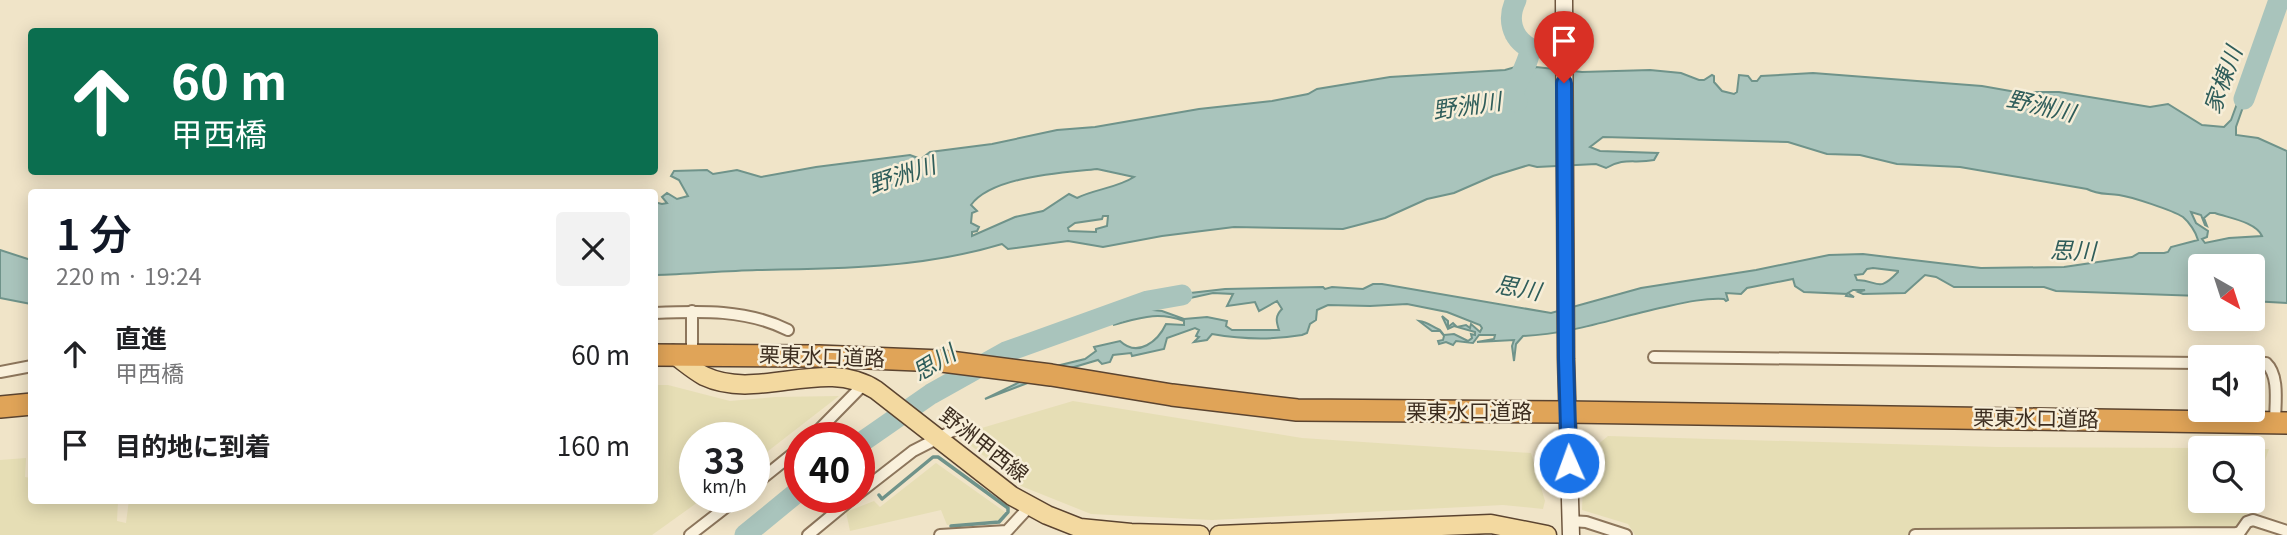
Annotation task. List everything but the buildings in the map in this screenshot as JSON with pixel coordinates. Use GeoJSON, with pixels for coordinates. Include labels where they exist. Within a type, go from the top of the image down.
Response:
{"type":"FeatureCollection","features":[{"type":"Feature","properties":{"kind":"highway","name":"栗東水口道路"},"geometry":{"type":"LineString","coordinates":[[673,354],[942,361],[1172,395],[1297,410],[2281,423]]}},
{"type":"Feature","properties":{"kind":"highway"},"geometry":{"type":"LineString","coordinates":[[0,407],[28,404]]}},
{"type":"Feature","properties":{"kind":"main road","name":"野洲甲西線"},"geometry":{"type":"LineString","coordinates":[[673,354],[705,376],[725,382],[765,384],[833,377],[866,385],[1029,507],[1080,528],[1200,535]]}},
{"type":"Feature","properties":{"kind":"main road"},"geometry":{"type":"LineString","coordinates":[[1219,535],[1491,524],[1547,535]]}},
{"type":"Feature","properties":{"kind":"street"},"geometry":{"type":"LineString","coordinates":[[1564,0],[1570,528],[1586,522],[1626,535]]}},
{"type":"Feature","properties":{"kind":"street"},"geometry":{"type":"LineString","coordinates":[[673,354],[692,312]]}},
{"type":"Feature","properties":{"kind":"street"},"geometry":{"type":"LineString","coordinates":[[658,313],[744,314],[775,323],[788,330]]}},
{"type":"Feature","properties":{"kind":"street"},"geometry":{"type":"LineString","coordinates":[[1654,357],[2188,363]]}},
{"type":"Feature","properties":{"kind":"street"},"geometry":{"type":"LineString","coordinates":[[2265,363],[2273,370],[2281,423]]}},
{"type":"Feature","properties":{"kind":"street"},"geometry":{"type":"LineString","coordinates":[[0,372],[28,367]]}},
{"type":"Feature","properties":{"kind":"street"},"geometry":{"type":"LineString","coordinates":[[828,422],[866,385]]}},
{"type":"Feature","properties":{"kind":"street"},"geometry":{"type":"LineString","coordinates":[[875,481],[936,436],[956,429]]}},
{"type":"Feature","properties":{"kind":"street"},"geometry":{"type":"LineString","coordinates":[[770,472],[784,461]]}},
{"type":"Feature","properties":{"kind":"street"},"geometry":{"type":"LineString","coordinates":[[940,535],[1007,531],[1029,507]]}},
{"type":"Feature","properties":{"kind":"street"},"geometry":{"type":"LineString","coordinates":[[690,535],[718,513]]}},
{"type":"Feature","properties":{"kind":"street"},"geometry":{"type":"LineString","coordinates":[[808,535],[835,513]]}},
{"type":"Feature","properties":{"kind":"street"},"geometry":{"type":"LineString","coordinates":[[1915,535],[2236,533],[2253,520],[2287,531]]}},
{"type":"Feature","properties":{"kind":"shaded area"},"geometry":{"type":"Polygon","coordinates":[[[658,385],[668,385],[730,401],[839,396],[806,422],[784,422],[784,439],[770,450],[770,422],[679,422],[679,513],[683,513],[652,535],[0,535],[0,460],[26,458],[28,504],[118,504],[117,521],[126,523],[128,504],[658,504],[658,385]]]}},
{"type":"Feature","properties":{"kind":"shaded area"},"geometry":{"type":"Polygon","coordinates":[[[1073,401],[1302,438],[1531,453],[1545,501],[1543,509],[1503,505],[1212,520],[1091,514],[1021,486],[958,435],[1073,401]]]}},
{"type":"Feature","properties":{"kind":"shaded area"},"geometry":{"type":"Polygon","coordinates":[[[1608,436],[1996,447],[2188,448],[2188,513],[2247,513],[2239,535],[1635,535],[1628,524],[1582,510],[1584,456],[1608,436]]]}},
{"type":"Feature","properties":{"kind":"shaded area"},"geometry":{"type":"Polygon","coordinates":[[[936,463],[1005,512],[999,520],[947,525],[941,510],[850,531],[846,513],[875,513],[875,502],[880,507],[936,463]]]}},
{"type":"Feature","properties":{"kind":"water","name":"野洲川"},"geometry":{"type":"Polygon","coordinates":[[[1509,35],[1527,52],[1517,76],[1520,80],[1536,67],[1582,72],[1650,70],[1681,73],[1699,80],[1712,75],[1722,91],[1734,94],[1737,92],[1739,75],[1757,81],[1761,76],[1813,73],[1982,86],[2016,92],[2059,92],[2150,107],[2168,104],[2202,125],[2224,127],[2231,120],[2249,71],[2255,73],[2236,127],[2236,135],[2258,138],[2287,151],[2287,303],[2265,302],[2265,254],[2188,254],[2188,296],[2056,291],[2044,287],[1954,287],[1936,277],[1925,275],[1905,293],[1863,294],[1858,292],[1865,290],[1853,290],[1848,293],[1854,297],[1846,296],[1847,294],[1804,292],[1795,286],[1793,279],[1747,288],[1741,294],[1726,293],[1726,301],[1717,299],[1689,302],[1579,328],[1523,336],[1516,344],[1514,361],[1514,340],[1477,342],[1494,339],[1495,335],[1479,335],[1473,343],[1456,341],[1453,345],[1446,342],[1439,344],[1438,341],[1443,340],[1444,336],[1440,331],[1432,331],[1419,321],[1440,330],[1444,335],[1454,334],[1468,341],[1472,338],[1471,334],[1475,335],[1475,332],[1457,327],[1466,325],[1470,328],[1471,324],[1480,332],[1480,325],[1447,312],[1407,304],[1328,305],[1317,310],[1316,320],[1310,324],[1307,333],[1302,335],[1256,338],[1212,334],[1207,340],[1194,342],[1199,337],[1196,336],[1199,330],[1195,328],[1167,338],[1164,349],[1132,356],[1131,353],[1113,355],[1110,362],[1102,364],[1098,360],[1054,373],[985,399],[1048,368],[1085,359],[1096,351],[1094,347],[1120,341],[1127,346],[1140,348],[1153,341],[1166,324],[1184,325],[1184,321],[1157,316],[1113,325],[1122,320],[1114,316],[1127,316],[1135,308],[1162,311],[1184,319],[1207,317],[1227,321],[1226,326],[1232,330],[1279,330],[1277,319],[1282,309],[1277,301],[1259,311],[1255,302],[1227,306],[1233,294],[1213,293],[1172,302],[1164,298],[1152,302],[1164,296],[1225,289],[1363,289],[1373,284],[1382,284],[1551,313],[1641,288],[1756,270],[1829,255],[1863,254],[1981,268],[2064,267],[2132,257],[2139,253],[2164,253],[2171,247],[2198,240],[2183,217],[2142,201],[1960,167],[1897,164],[1860,155],[1827,154],[1788,142],[1603,137],[1590,147],[1600,151],[1658,153],[1654,160],[1624,162],[1606,168],[1596,164],[1537,167],[1529,165],[1493,176],[1454,193],[1427,199],[1385,218],[1343,229],[1234,227],[1103,247],[1068,241],[1008,249],[1002,244],[942,258],[881,266],[658,275],[658,203],[667,203],[662,197],[667,193],[677,199],[688,196],[679,180],[671,176],[674,171],[707,170],[713,174],[737,170],[761,177],[910,155],[921,159],[930,152],[992,144],[1057,130],[1095,127],[1199,109],[1272,101],[1308,94],[1317,89],[1390,77],[1505,70],[1519,66],[1525,56],[1507,38],[1509,35]],[[1097,169],[1011,182],[981,195],[971,205],[977,211],[972,213],[971,223],[979,227],[972,232],[972,236],[1015,217],[1043,211],[1069,194],[1077,198],[1134,177],[1097,169]],[[2191,212],[2196,223],[2208,231],[2207,237],[2202,239],[2205,243],[2262,236],[2248,224],[2215,213],[2204,218],[2207,226],[2201,215],[2191,212]],[[1108,216],[1075,223],[1068,228],[1069,231],[1096,232],[1096,229],[1107,226],[1108,216]],[[1873,268],[1855,275],[1857,280],[1882,284],[1898,271],[1873,268]]]}},
{"type":"Feature","properties":{"kind":"water"},"geometry":{"type":"Polygon","coordinates":[[[0,250],[28,259],[28,303],[0,298],[0,250]]]}},
{"type":"Feature","properties":{"kind":"water"},"geometry":{"type":"Polygon","coordinates":[[[1442,316],[1448,321],[1448,327],[1453,323],[1457,327],[1448,329],[1442,316]]]}},
{"type":"Feature","properties":{"kind":"waterway"},"geometry":{"type":"LineString","coordinates":[[1516,0],[1512,27],[1519,39],[1530,48],[1526,65],[1512,95],[1517,102]]}},
{"type":"Feature","properties":{"kind":"waterway","name":"家棟川"},"geometry":{"type":"LineString","coordinates":[[2244,99],[2279,0]]}},
{"type":"Feature","properties":{"kind":"waterway","name":"思川"},"geometry":{"type":"LineString","coordinates":[[875,433],[931,394],[1006,352],[1148,301],[1182,295]]}},
{"type":"Feature","properties":{"kind":"waterway"},"geometry":{"type":"LineString","coordinates":[[879,495],[882,499],[933,457],[938,457],[1008,508],[1008,512],[999,522],[951,526]]}},
{"type":"Feature","properties":{"kind":"waterway","name":"思川"},"geometry":{"type":"LineString","coordinates":[[745,535],[784,503]]}},
{"type":"Feature","properties":{"kind":"route"},"geometry":{"type":"LineString","coordinates":[[1564,83],[1569,463]]}}]}
